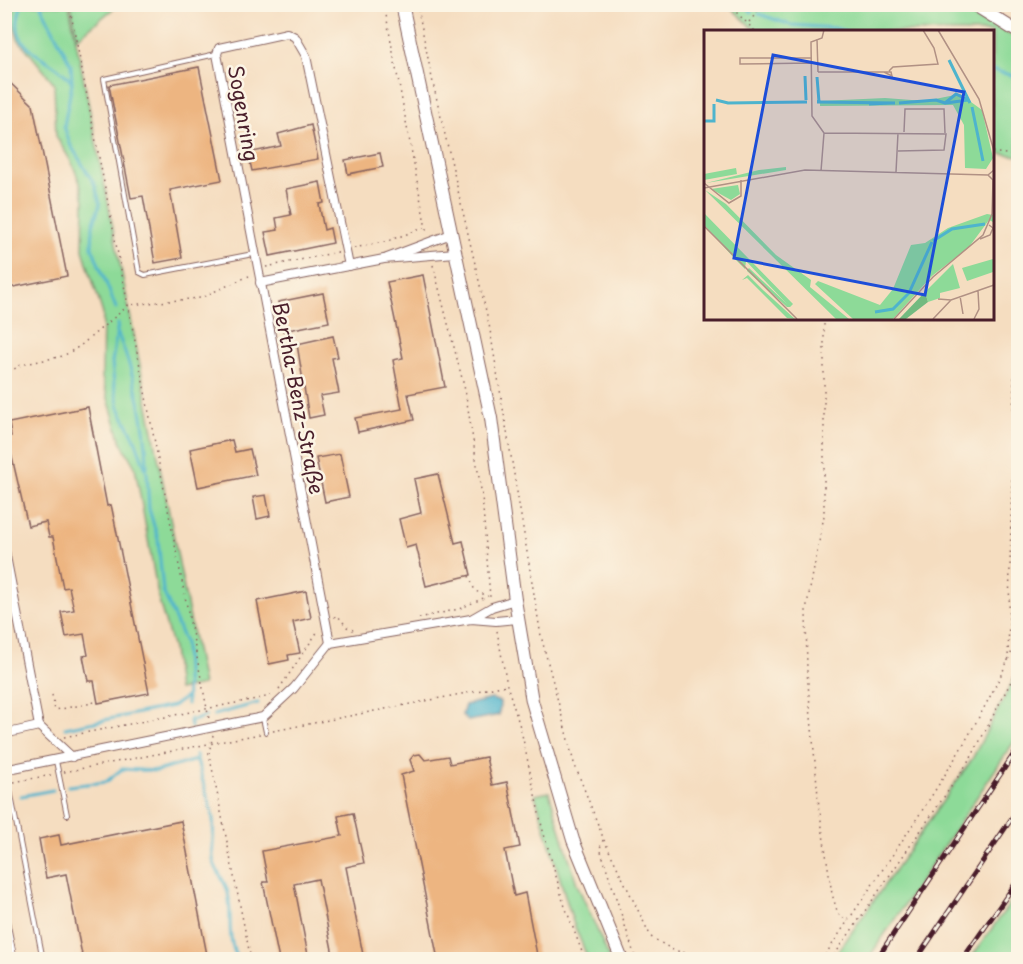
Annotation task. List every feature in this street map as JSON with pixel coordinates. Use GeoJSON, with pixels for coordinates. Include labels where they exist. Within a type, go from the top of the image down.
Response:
{"type":"FeatureCollection","features":[{"type":"Feature","properties":{"kind":"street"},"geometry":{"type":"LineString","coordinates":[[402,4],[491,418],[515,600],[532,701],[573,840],[622,960]]}},
{"type":"Feature","properties":{"kind":"street"},"geometry":{"type":"LineString","coordinates":[[973,4],[1018,32]]}},
{"type":"Feature","properties":{"kind":"street","name":"Sogenring"},"geometry":{"type":"LineString","coordinates":[[260,283],[217,54],[219,48],[228,45],[287,33],[295,37],[306,56],[349,266]]}},
{"type":"Feature","properties":{"kind":"street","name":"Bertha-Benz-Straße"},"geometry":{"type":"LineString","coordinates":[[384,259],[451,234]]}},
{"type":"Feature","properties":{"kind":"street","name":"Bertha-Benz-Straße"},"geometry":{"type":"LineString","coordinates":[[330,643],[260,283],[384,259],[432,257],[455,253]]}},
{"type":"Feature","properties":{"kind":"street"},"geometry":{"type":"LineString","coordinates":[[4,546],[39,726],[72,757]]}},
{"type":"Feature","properties":{"kind":"street"},"geometry":{"type":"LineString","coordinates":[[471,619],[492,607],[515,600]]}},
{"type":"Feature","properties":{"kind":"street"},"geometry":{"type":"LineString","coordinates":[[5,770],[263,717],[294,688],[330,643],[471,619],[496,621],[518,619]]}},
{"type":"Feature","properties":{"kind":"street"},"geometry":{"type":"LineString","coordinates":[[4,734],[39,726]]}},
{"type":"Feature","properties":{"kind":"lane"},"geometry":{"type":"LineString","coordinates":[[217,54],[104,79],[140,272],[146,275],[253,254]]}},
{"type":"Feature","properties":{"kind":"lane"},"geometry":{"type":"LineString","coordinates":[[263,717],[266,732]]}},
{"type":"Feature","properties":{"kind":"lane"},"geometry":{"type":"LineString","coordinates":[[56,760],[67,815]]}},
{"type":"Feature","properties":{"kind":"lane"},"geometry":{"type":"LineString","coordinates":[[5,770],[43,960]]}},
{"type":"Feature","properties":{"kind":"lane"},"geometry":{"type":"LineString","coordinates":[[4,906],[15,960]]}},
{"type":"Feature","properties":{"kind":"path"},"geometry":{"type":"LineString","coordinates":[[69,4],[212,729],[210,753],[251,960]]}},
{"type":"Feature","properties":{"kind":"path"},"geometry":{"type":"LineString","coordinates":[[384,4],[429,241]]}},
{"type":"Feature","properties":{"kind":"path"},"geometry":{"type":"LineString","coordinates":[[417,4],[489,324],[541,636],[574,764],[604,840],[654,940],[673,950],[714,960]]}},
{"type":"Feature","properties":{"kind":"path"},"geometry":{"type":"LineString","coordinates":[[728,4],[754,30]]}},
{"type":"Feature","properties":{"kind":"path"},"geometry":{"type":"LineString","coordinates":[[748,22],[764,4]]}},
{"type":"Feature","properties":{"kind":"path"},"geometry":{"type":"LineString","coordinates":[[1002,4],[1018,14]]}},
{"type":"Feature","properties":{"kind":"path"},"geometry":{"type":"LineString","coordinates":[[993,152],[1018,156]]}},
{"type":"Feature","properties":{"kind":"path"},"geometry":{"type":"LineString","coordinates":[[1008,661],[1018,187]]}},
{"type":"Feature","properties":{"kind":"path"},"geometry":{"type":"LineString","coordinates":[[432,257],[465,390],[482,496],[489,596],[492,607]]}},
{"type":"Feature","properties":{"kind":"path"},"geometry":{"type":"LineString","coordinates":[[4,375],[21,365],[63,356],[80,346],[129,305],[200,298],[257,272]]}},
{"type":"Feature","properties":{"kind":"path"},"geometry":{"type":"LineString","coordinates":[[824,320],[824,516],[806,610],[807,672],[819,807],[832,894],[838,914],[848,921]]}},
{"type":"Feature","properties":{"kind":"path"},"geometry":{"type":"LineString","coordinates":[[469,576],[475,591],[489,596]]}},
{"type":"Feature","properties":{"kind":"path"},"geometry":{"type":"LineString","coordinates":[[410,620],[459,609],[489,596]]}},
{"type":"Feature","properties":{"kind":"path"},"geometry":{"type":"LineString","coordinates":[[55,741],[66,736],[274,695],[313,642],[321,627],[321,619],[338,616],[351,630],[362,628]]}},
{"type":"Feature","properties":{"kind":"path"},"geometry":{"type":"LineString","coordinates":[[496,621],[507,685],[521,730],[542,827],[562,901],[585,960]]}},
{"type":"Feature","properties":{"kind":"path"},"geometry":{"type":"LineString","coordinates":[[822,960],[940,785],[974,729],[1018,638]]}},
{"type":"Feature","properties":{"kind":"path"},"geometry":{"type":"LineString","coordinates":[[831,960],[971,758],[1018,668]]}},
{"type":"Feature","properties":{"kind":"path"},"geometry":{"type":"LineString","coordinates":[[8,783],[507,685]]}},
{"type":"Feature","properties":{"kind":"path"},"geometry":{"type":"LineString","coordinates":[[52,695],[56,710],[93,703],[96,698]]}},
{"type":"Feature","properties":{"kind":"path"},"geometry":{"type":"LineString","coordinates":[[604,840],[600,848],[636,960]]}},
{"type":"Feature","properties":{"kind":"green space"},"geometry":{"type":"Polygon","coordinates":[[[71,4],[118,4],[118,5],[77,38],[71,4]]]}},
{"type":"Feature","properties":{"kind":"green space"},"geometry":{"type":"Polygon","coordinates":[[[15,5],[69,5],[203,685],[178,690],[173,649],[159,601],[135,467],[121,442],[102,378],[103,314],[83,250],[84,200],[80,183],[72,163],[56,136],[54,83],[18,39],[12,19],[15,5]]]}},
{"type":"Feature","properties":{"kind":"green space"},"geometry":{"type":"Polygon","coordinates":[[[728,5],[959,5],[1018,39],[1018,156],[993,152],[993,30],[755,30],[728,5]]]}},
{"type":"Feature","properties":{"kind":"green space"},"geometry":{"type":"Polygon","coordinates":[[[1018,671],[1018,736],[868,959],[833,959],[972,759],[1018,671]]]}},
{"type":"Feature","properties":{"kind":"green space"},"geometry":{"type":"Polygon","coordinates":[[[549,792],[577,884],[610,959],[588,959],[573,922],[535,795],[549,792]]]}},
{"type":"Feature","properties":{"kind":"green space"},"geometry":{"type":"Polygon","coordinates":[[[1018,892],[1018,959],[970,959],[1018,892]]]}},
{"type":"Feature","properties":{"kind":"water"},"geometry":{"type":"Polygon","coordinates":[[[492,699],[500,702],[499,715],[468,721],[462,715],[465,705],[492,699]]]}},
{"type":"Feature","properties":{"kind":"building"},"geometry":{"type":"Polygon","coordinates":[[[199,67],[222,180],[170,190],[182,258],[155,263],[143,196],[131,198],[109,85],[199,67]]]}},
{"type":"Feature","properties":{"kind":"building"},"geometry":{"type":"Polygon","coordinates":[[[4,77],[33,105],[67,276],[4,289],[4,77]]]}},
{"type":"Feature","properties":{"kind":"building"},"geometry":{"type":"Polygon","coordinates":[[[311,125],[318,159],[252,171],[248,153],[281,146],[278,134],[311,125]]]}},
{"type":"Feature","properties":{"kind":"building"},"geometry":{"type":"Polygon","coordinates":[[[380,153],[383,167],[348,174],[345,160],[380,153]]]}},
{"type":"Feature","properties":{"kind":"building"},"geometry":{"type":"Polygon","coordinates":[[[320,182],[324,203],[319,204],[324,230],[330,228],[333,243],[270,256],[265,232],[278,230],[276,218],[291,215],[286,189],[320,182]]]}},
{"type":"Feature","properties":{"kind":"building"},"geometry":{"type":"Polygon","coordinates":[[[423,275],[445,387],[408,394],[414,420],[358,432],[355,418],[402,409],[393,360],[403,358],[387,282],[423,275]]]}},
{"type":"Feature","properties":{"kind":"building"},"geometry":{"type":"Polygon","coordinates":[[[323,293],[329,322],[283,331],[278,302],[323,293]]]}},
{"type":"Feature","properties":{"kind":"building"},"geometry":{"type":"Polygon","coordinates":[[[333,336],[338,357],[332,358],[339,393],[320,396],[324,415],[309,418],[297,344],[333,336]]]}},
{"type":"Feature","properties":{"kind":"building"},"geometry":{"type":"Polygon","coordinates":[[[88,407],[107,506],[111,505],[112,509],[149,693],[98,703],[94,681],[88,681],[83,656],[88,655],[84,634],[66,637],[61,612],[74,610],[69,587],[63,588],[53,537],[49,537],[46,522],[28,526],[7,436],[11,436],[9,423],[88,407]]]}},
{"type":"Feature","properties":{"kind":"building"},"geometry":{"type":"Polygon","coordinates":[[[232,440],[235,452],[250,449],[256,475],[198,487],[190,449],[232,440]]]}},
{"type":"Feature","properties":{"kind":"building"},"geometry":{"type":"Polygon","coordinates":[[[340,454],[349,497],[325,502],[316,458],[340,454]]]}},
{"type":"Feature","properties":{"kind":"building"},"geometry":{"type":"Polygon","coordinates":[[[438,474],[455,543],[463,541],[471,575],[426,586],[416,545],[406,548],[399,519],[421,513],[414,479],[438,474]]]}},
{"type":"Feature","properties":{"kind":"building"},"geometry":{"type":"Polygon","coordinates":[[[266,495],[270,516],[257,519],[253,497],[266,495]]]}},
{"type":"Feature","properties":{"kind":"building"},"geometry":{"type":"Polygon","coordinates":[[[306,591],[311,618],[293,622],[300,653],[288,655],[289,660],[269,664],[257,601],[306,591]]]}},
{"type":"Feature","properties":{"kind":"building"},"geometry":{"type":"Polygon","coordinates":[[[420,754],[425,760],[448,756],[450,764],[486,757],[492,785],[507,782],[520,847],[505,850],[514,896],[525,893],[538,960],[438,960],[401,775],[414,771],[410,760],[414,755],[420,754]]]}},
{"type":"Feature","properties":{"kind":"building"},"geometry":{"type":"Polygon","coordinates":[[[353,813],[364,863],[346,867],[364,960],[334,960],[318,879],[294,884],[309,960],[279,960],[263,882],[268,882],[262,851],[342,836],[338,816],[353,813]]]}},
{"type":"Feature","properties":{"kind":"building"},"geometry":{"type":"Polygon","coordinates":[[[181,821],[208,960],[83,960],[66,874],[46,878],[39,839],[59,835],[61,845],[181,821]]]}},
{"type":"Feature","properties":{"kind":"waterway"},"geometry":{"type":"LineString","coordinates":[[22,4],[18,20],[19,33],[24,43],[63,73],[72,83],[64,126],[70,144],[95,185],[100,204],[93,225],[92,247],[116,308]]}},
{"type":"Feature","properties":{"kind":"waterway"},"geometry":{"type":"LineString","coordinates":[[40,4],[71,65],[72,82]]}},
{"type":"Feature","properties":{"kind":"waterway"},"geometry":{"type":"LineString","coordinates":[[742,4],[752,12]]}},
{"type":"Feature","properties":{"kind":"waterway"},"geometry":{"type":"LineString","coordinates":[[759,14],[791,25],[841,30]]}},
{"type":"Feature","properties":{"kind":"waterway"},"geometry":{"type":"LineString","coordinates":[[993,70],[1018,77]]}},
{"type":"Feature","properties":{"kind":"waterway"},"geometry":{"type":"LineString","coordinates":[[118,324],[112,362],[114,384],[119,408],[134,437],[147,472],[149,509],[158,539],[163,591],[185,643],[187,704]]}},
{"type":"Feature","properties":{"kind":"waterway"},"geometry":{"type":"LineString","coordinates":[[118,334],[130,366],[138,399],[147,467]]}},
{"type":"Feature","properties":{"kind":"waterway"},"geometry":{"type":"LineString","coordinates":[[65,728],[173,706],[186,697]]}},
{"type":"Feature","properties":{"kind":"waterway"},"geometry":{"type":"LineString","coordinates":[[214,715],[258,703]]}},
{"type":"Feature","properties":{"kind":"waterway"},"geometry":{"type":"LineString","coordinates":[[190,722],[206,716]]}},
{"type":"Feature","properties":{"kind":"waterway"},"geometry":{"type":"LineString","coordinates":[[190,719],[191,727]]}},
{"type":"Feature","properties":{"kind":"waterway"},"geometry":{"type":"LineString","coordinates":[[196,755],[213,818],[213,859],[228,893],[232,944],[239,960]]}},
{"type":"Feature","properties":{"kind":"waterway"},"geometry":{"type":"LineString","coordinates":[[68,786],[106,782],[122,769],[157,771],[196,760]]}},
{"type":"Feature","properties":{"kind":"waterway"},"geometry":{"type":"LineString","coordinates":[[21,796],[53,790]]}},
{"type":"Feature","properties":{"kind":"railway"},"geometry":{"type":"LineString","coordinates":[[876,960],[1018,748]]}},
{"type":"Feature","properties":{"kind":"railway"},"geometry":{"type":"LineString","coordinates":[[916,960],[1018,809]]}},
{"type":"Feature","properties":{"kind":"railway"},"geometry":{"type":"LineString","coordinates":[[962,960],[1018,880]]}}]}
